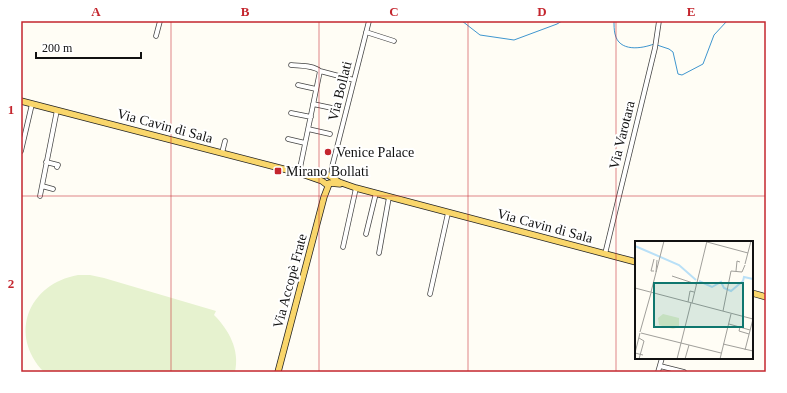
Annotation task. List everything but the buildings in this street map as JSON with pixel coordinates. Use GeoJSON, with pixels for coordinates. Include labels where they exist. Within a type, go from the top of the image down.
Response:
{"type":"FeatureCollection","features":[{"type":"Feature","properties":{"kind":"main road","name":"Via Cavin di Sala"},"geometry":{"type":"LineString","coordinates":[[21,101],[302,173],[635,262]]}},
{"type":"Feature","properties":{"kind":"main road","name":"Via Accopè Frate"},"geometry":{"type":"LineString","coordinates":[[278,372],[324,197],[327,180]]}},
{"type":"Feature","properties":{"kind":"main road"},"geometry":{"type":"LineString","coordinates":[[753,294],[766,297]]}},
{"type":"Feature","properties":{"kind":"street"},"geometry":{"type":"LineString","coordinates":[[156,36],[160,21]]}},
{"type":"Feature","properties":{"kind":"street","name":"Via Bollati"},"geometry":{"type":"LineString","coordinates":[[327,180],[332,167],[369,21]]}},
{"type":"Feature","properties":{"kind":"street","name":"Via Varotara"},"geometry":{"type":"LineString","coordinates":[[605,254],[655,45],[659,21]]}},
{"type":"Feature","properties":{"kind":"street"},"geometry":{"type":"LineString","coordinates":[[366,32],[394,41]]}},
{"type":"Feature","properties":{"kind":"street"},"geometry":{"type":"LineString","coordinates":[[291,65],[317,68],[320,71],[354,80]]}},
{"type":"Feature","properties":{"kind":"street"},"geometry":{"type":"LineString","coordinates":[[302,173],[308,129],[320,71]]}},
{"type":"Feature","properties":{"kind":"street"},"geometry":{"type":"LineString","coordinates":[[298,85],[316,89]]}},
{"type":"Feature","properties":{"kind":"street"},"geometry":{"type":"LineString","coordinates":[[21,150],[32,104]]}},
{"type":"Feature","properties":{"kind":"street"},"geometry":{"type":"LineString","coordinates":[[313,104],[332,108]]}},
{"type":"Feature","properties":{"kind":"street"},"geometry":{"type":"LineString","coordinates":[[40,196],[57,110]]}},
{"type":"Feature","properties":{"kind":"street"},"geometry":{"type":"LineString","coordinates":[[291,113],[311,117]]}},
{"type":"Feature","properties":{"kind":"street"},"geometry":{"type":"LineString","coordinates":[[308,129],[330,134]]}},
{"type":"Feature","properties":{"kind":"street"},"geometry":{"type":"LineString","coordinates":[[288,139],[306,143]]}},
{"type":"Feature","properties":{"kind":"street"},"geometry":{"type":"LineString","coordinates":[[222,153],[225,141]]}},
{"type":"Feature","properties":{"kind":"street"},"geometry":{"type":"LineString","coordinates":[[46,162],[58,165],[57,167]]}},
{"type":"Feature","properties":{"kind":"street"},"geometry":{"type":"LineString","coordinates":[[42,186],[53,189]]}},
{"type":"Feature","properties":{"kind":"street"},"geometry":{"type":"LineString","coordinates":[[343,247],[356,188]]}},
{"type":"Feature","properties":{"kind":"street"},"geometry":{"type":"LineString","coordinates":[[366,234],[376,193]]}},
{"type":"Feature","properties":{"kind":"street"},"geometry":{"type":"LineString","coordinates":[[379,253],[389,197]]}},
{"type":"Feature","properties":{"kind":"street"},"geometry":{"type":"LineString","coordinates":[[430,294],[448,213]]}},
{"type":"Feature","properties":{"kind":"street"},"geometry":{"type":"LineString","coordinates":[[658,372],[662,359]]}},
{"type":"Feature","properties":{"kind":"street"},"geometry":{"type":"LineString","coordinates":[[660,366],[684,372]]}},
{"type":"Feature","properties":{"kind":"green space"},"geometry":{"type":"Polygon","coordinates":[[[78,275],[90,275],[104,278],[216,311],[214,315],[229,334],[235,348],[235,372],[44,372],[33,358],[27,342],[26,327],[29,313],[36,300],[47,289],[61,280],[78,275]]]}},
{"type":"Feature","properties":{"kind":"waterway"},"geometry":{"type":"LineString","coordinates":[[462,21],[480,35],[514,40],[562,21]]}},
{"type":"Feature","properties":{"kind":"waterway"},"geometry":{"type":"LineString","coordinates":[[614,21],[615,34],[617,40],[621,44],[631,48],[654,44]]}},
{"type":"Feature","properties":{"kind":"waterway"},"geometry":{"type":"LineString","coordinates":[[657,45],[673,52],[678,74],[682,75],[703,64],[714,35],[727,21]]}},
{"type":"Feature","properties":{"kind":"place","name":"Venice Palace"},"geometry":{"type":"Point","coordinates":[328,152]}},
{"type":"Feature","properties":{"kind":"place","name":"Mirano Bollati"},"geometry":{"type":"Point","coordinates":[278,171]}}]}
